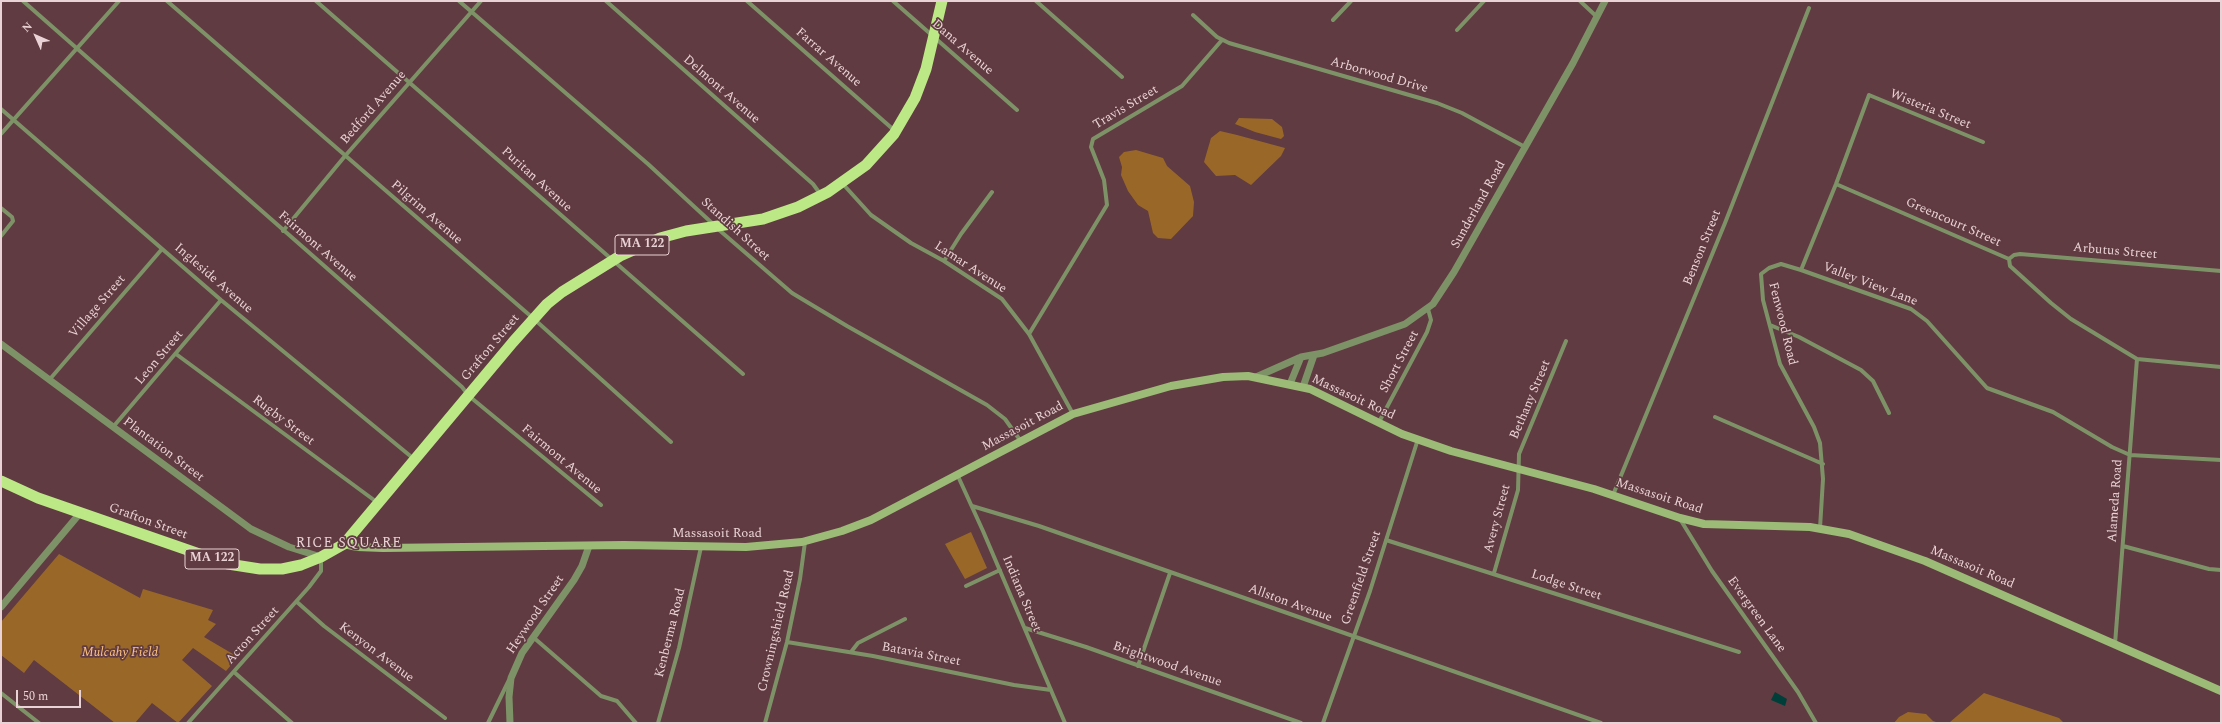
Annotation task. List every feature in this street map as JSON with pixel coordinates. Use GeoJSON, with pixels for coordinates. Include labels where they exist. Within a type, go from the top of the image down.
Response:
{"type":"FeatureCollection","features":[{"type":"Feature","properties":{"kind":"highway","name":"Grafton Street"},"geometry":{"type":"LineString","coordinates":[[1,481],[38,498],[185,550],[240,566],[262,569],[282,569],[301,565],[321,557],[344,544],[534,319],[547,304],[562,292],[612,261],[660,238],[775,215],[822,195],[842,183],[877,155],[896,131],[920,86],[942,1]]}},
{"type":"Feature","properties":{"kind":"main road","name":"Massasoit Road"},"geometry":{"type":"LineString","coordinates":[[344,544],[357,547],[383,548],[589,546],[746,547],[805,542],[871,520],[956,474],[998,454],[1020,440],[1073,414],[1132,396],[1186,383],[1229,376],[1256,377],[1303,387],[1402,434],[1451,451],[1613,495],[1680,518],[1704,524],[1820,528],[1849,534],[1924,560],[2221,691]]}},
{"type":"Feature","properties":{"kind":"street","name":"Fairmont Avenue"},"geometry":{"type":"LineString","coordinates":[[23,1],[462,387],[468,396],[601,505]]}},
{"type":"Feature","properties":{"kind":"street"},"geometry":{"type":"LineString","coordinates":[[1,134],[119,1]]}},
{"type":"Feature","properties":{"kind":"street","name":"Pilgrim Avenue"},"geometry":{"type":"LineString","coordinates":[[167,1],[534,319],[671,442]]}},
{"type":"Feature","properties":{"kind":"street","name":"Puritan Avenue"},"geometry":{"type":"LineString","coordinates":[[316,1],[743,374]]}},
{"type":"Feature","properties":{"kind":"street","name":"Standish Street"},"geometry":{"type":"LineString","coordinates":[[459,1],[648,164],[716,227],[792,293],[848,327],[987,405],[1005,419],[1020,440]]}},
{"type":"Feature","properties":{"kind":"street","name":"Bedford Avenue"},"geometry":{"type":"LineString","coordinates":[[283,231],[345,156],[481,1]]}},
{"type":"Feature","properties":{"kind":"street","name":"Delmont Avenue"},"geometry":{"type":"LineString","coordinates":[[606,1],[812,184],[822,195]]}},
{"type":"Feature","properties":{"kind":"street","name":"Farrar Avenue"},"geometry":{"type":"LineString","coordinates":[[747,1],[896,131]]}},
{"type":"Feature","properties":{"kind":"street","name":"Dana Avenue"},"geometry":{"type":"LineString","coordinates":[[893,1],[1017,110]]}},
{"type":"Feature","properties":{"kind":"street"},"geometry":{"type":"LineString","coordinates":[[1036,1],[1122,77]]}},
{"type":"Feature","properties":{"kind":"street"},"geometry":{"type":"LineString","coordinates":[[1333,20],[1351,1]]}},
{"type":"Feature","properties":{"kind":"street"},"geometry":{"type":"LineString","coordinates":[[1457,30],[1484,1]]}},
{"type":"Feature","properties":{"kind":"street"},"geometry":{"type":"LineString","coordinates":[[1580,1],[1596,16]]}},
{"type":"Feature","properties":{"kind":"street","name":"Sunderland Road"},"geometry":{"type":"LineString","coordinates":[[1256,377],[1301,357],[1314,355],[1393,328],[1417,317],[1439,298],[1573,63],[1605,1]]}},
{"type":"Feature","properties":{"kind":"street","name":"Benson Street"},"geometry":{"type":"LineString","coordinates":[[1613,495],[1725,223],[1809,8]]}},
{"type":"Feature","properties":{"kind":"street"},"geometry":{"type":"LineString","coordinates":[[1192,15],[1222,40]]}},
{"type":"Feature","properties":{"kind":"street","name":"Arborwood Drive"},"geometry":{"type":"LineString","coordinates":[[1222,40],[1437,103],[1462,113],[1525,147]]}},
{"type":"Feature","properties":{"kind":"street","name":"Travis Street"},"geometry":{"type":"LineString","coordinates":[[1029,334],[1107,205],[1104,180],[1090,146],[1093,139],[1182,86],[1222,40]]}},
{"type":"Feature","properties":{"kind":"street","name":"Wisteria Street"},"geometry":{"type":"LineString","coordinates":[[1836,184],[1869,95],[1983,142]]}},
{"type":"Feature","properties":{"kind":"street","name":"Ingleside Avenue"},"geometry":{"type":"LineString","coordinates":[[1,109],[221,300],[415,460]]}},
{"type":"Feature","properties":{"kind":"street","name":"Lamar Avenue"},"geometry":{"type":"LineString","coordinates":[[842,183],[871,215],[911,243],[944,260],[997,294],[1015,312],[1029,334],[1073,414]]}},
{"type":"Feature","properties":{"kind":"street"},"geometry":{"type":"LineString","coordinates":[[1801,270],[1836,184]]}},
{"type":"Feature","properties":{"kind":"street","name":"Greencourt Street"},"geometry":{"type":"LineString","coordinates":[[1836,184],[2009,258],[2010,266],[2051,303],[2071,318],[2137,359],[2221,367]]}},
{"type":"Feature","properties":{"kind":"street"},"geometry":{"type":"LineString","coordinates":[[944,260],[992,192]]}},
{"type":"Feature","properties":{"kind":"street"},"geometry":{"type":"LineString","coordinates":[[1,208],[12,217],[13,221],[1,236]]}},
{"type":"Feature","properties":{"kind":"street","name":"Village Street"},"geometry":{"type":"LineString","coordinates":[[50,380],[162,249]]}},
{"type":"Feature","properties":{"kind":"street","name":"Arbutus Street"},"geometry":{"type":"LineString","coordinates":[[2009,258],[2020,254],[2221,271]]}},
{"type":"Feature","properties":{"kind":"street","name":"Fenwood Road"},"geometry":{"type":"LineString","coordinates":[[1801,270],[1781,264],[1769,268],[1761,274],[1761,291],[1781,368],[1818,434],[1823,464],[1820,528]]}},
{"type":"Feature","properties":{"kind":"street","name":"Valley View Lane"},"geometry":{"type":"LineString","coordinates":[[1801,270],[1911,309],[1927,321],[1987,388],[2053,412],[2112,447],[2130,455],[2221,460]]}},
{"type":"Feature","properties":{"kind":"street","name":"Leon Street"},"geometry":{"type":"LineString","coordinates":[[113,428],[221,300]]}},
{"type":"Feature","properties":{"kind":"street","name":"Short Street"},"geometry":{"type":"LineString","coordinates":[[1379,422],[1427,332],[1431,320],[1428,309]]}},
{"type":"Feature","properties":{"kind":"street"},"geometry":{"type":"LineString","coordinates":[[1770,324],[1799,337],[1861,370],[1873,382],[1889,413]]}},
{"type":"Feature","properties":{"kind":"street","name":"Bethany Street"},"geometry":{"type":"LineString","coordinates":[[1519,469],[1519,454],[1566,341]]}},
{"type":"Feature","properties":{"kind":"street","name":"Plantation Street"},"geometry":{"type":"LineString","coordinates":[[1,344],[253,530],[290,546],[321,557]]}},
{"type":"Feature","properties":{"kind":"street","name":"Rugby Street"},"geometry":{"type":"LineString","coordinates":[[176,354],[379,503]]}},
{"type":"Feature","properties":{"kind":"street"},"geometry":{"type":"LineString","coordinates":[[1303,387],[1314,355]]}},
{"type":"Feature","properties":{"kind":"street"},"geometry":{"type":"LineString","coordinates":[[1290,384],[1301,357]]}},
{"type":"Feature","properties":{"kind":"street","name":"Alameda Road"},"geometry":{"type":"LineString","coordinates":[[2115,645],[2137,359]]}},
{"type":"Feature","properties":{"kind":"street"},"geometry":{"type":"LineString","coordinates":[[1715,417],[1823,464]]}},
{"type":"Feature","properties":{"kind":"street","name":"Greenfield Street"},"geometry":{"type":"LineString","coordinates":[[1323,723],[1386,540],[1418,439]]}},
{"type":"Feature","properties":{"kind":"street","name":"Avery Street"},"geometry":{"type":"LineString","coordinates":[[1494,573],[1518,490],[1519,469]]}},
{"type":"Feature","properties":{"kind":"street","name":"Indiana Street"},"geometry":{"type":"LineString","coordinates":[[956,474],[972,506],[1065,723]]}},
{"type":"Feature","properties":{"kind":"street","name":"Allston Avenue"},"geometry":{"type":"LineString","coordinates":[[972,506],[1021,519],[1353,637],[1578,713],[1601,723]]}},
{"type":"Feature","properties":{"kind":"street"},"geometry":{"type":"LineString","coordinates":[[1,607],[81,512]]}},
{"type":"Feature","properties":{"kind":"street","name":"Evergreen Lane"},"geometry":{"type":"LineString","coordinates":[[1680,518],[1719,582],[1798,692],[1816,723]]}},
{"type":"Feature","properties":{"kind":"street","name":"Lodge Street"},"geometry":{"type":"LineString","coordinates":[[1386,540],[1494,573],[1739,652]]}},
{"type":"Feature","properties":{"kind":"street","name":"Crowningshield Road"},"geometry":{"type":"LineString","coordinates":[[765,723],[787,642],[800,578],[805,542]]}},
{"type":"Feature","properties":{"kind":"street","name":"Heywood Street"},"geometry":{"type":"LineString","coordinates":[[510,723],[510,678],[532,637],[574,580],[582,566],[589,546]]}},
{"type":"Feature","properties":{"kind":"street"},"geometry":{"type":"LineString","coordinates":[[2123,546],[2209,569],[2221,570]]}},
{"type":"Feature","properties":{"kind":"street","name":"Kenberma Road"},"geometry":{"type":"LineString","coordinates":[[658,723],[679,648],[701,547]]}},
{"type":"Feature","properties":{"kind":"street","name":"Acton Street"},"geometry":{"type":"LineString","coordinates":[[188,723],[296,602],[321,571],[321,557]]}},
{"type":"Feature","properties":{"kind":"street"},"geometry":{"type":"LineString","coordinates":[[966,586],[1000,570]]}},
{"type":"Feature","properties":{"kind":"street"},"geometry":{"type":"LineString","coordinates":[[1138,666],[1170,573]]}},
{"type":"Feature","properties":{"kind":"street","name":"Kenyon Avenue"},"geometry":{"type":"LineString","coordinates":[[296,602],[330,631],[444,718]]}},
{"type":"Feature","properties":{"kind":"street"},"geometry":{"type":"LineString","coordinates":[[851,652],[858,643],[905,619]]}},
{"type":"Feature","properties":{"kind":"street","name":"Brightwood Avenue"},"geometry":{"type":"LineString","coordinates":[[1025,628],[1086,647],[1301,723]]}},
{"type":"Feature","properties":{"kind":"street"},"geometry":{"type":"LineString","coordinates":[[532,637],[601,696],[617,701],[636,723]]}},
{"type":"Feature","properties":{"kind":"street","name":"Batavia Street"},"geometry":{"type":"LineString","coordinates":[[787,642],[851,652],[1014,685],[1051,690]]}},
{"type":"Feature","properties":{"kind":"street"},"geometry":{"type":"LineString","coordinates":[[234,672],[292,723]]}},
{"type":"Feature","properties":{"kind":"street"},"geometry":{"type":"LineString","coordinates":[[488,723],[510,678]]}},
{"type":"Feature","properties":{"kind":"street"},"geometry":{"type":"LineString","coordinates":[[1,693],[39,723]]}},
{"type":"Feature","properties":{"kind":"green space"},"geometry":{"type":"Polygon","coordinates":[[[1239,118],[1272,119],[1282,127],[1284,136],[1281,139],[1255,132],[1235,124],[1239,118]]]}},
{"type":"Feature","properties":{"kind":"green space"},"geometry":{"type":"Polygon","coordinates":[[[1220,131],[1285,148],[1281,156],[1251,185],[1235,175],[1216,176],[1204,162],[1211,138],[1220,131]]]}},
{"type":"Feature","properties":{"kind":"green space"},"geometry":{"type":"Polygon","coordinates":[[[1136,150],[1163,158],[1167,166],[1190,186],[1194,202],[1193,216],[1171,239],[1158,238],[1153,233],[1148,211],[1138,205],[1128,191],[1121,175],[1122,167],[1119,157],[1124,152],[1136,150]]]}},
{"type":"Feature","properties":{"kind":"green space"},"geometry":{"type":"Polygon","coordinates":[[[971,532],[987,568],[965,579],[945,544],[971,532]]]}},
{"type":"Feature","properties":{"kind":"green space","name":"Mulcahy Field"},"geometry":{"type":"Polygon","coordinates":[[[59,554],[140,598],[143,589],[213,610],[208,620],[216,624],[204,637],[238,657],[226,671],[193,648],[182,660],[212,686],[178,723],[152,703],[135,723],[115,723],[34,660],[24,673],[1,655],[1,622],[59,554]]]}},
{"type":"Feature","properties":{"kind":"green space"},"geometry":{"type":"Polygon","coordinates":[[[1984,693],[2059,718],[2064,723],[1939,723],[1950,722],[1984,693]]]}},
{"type":"Feature","properties":{"kind":"green space"},"geometry":{"type":"Polygon","coordinates":[[[1908,712],[1926,714],[1933,721],[1939,723],[1894,723],[1899,717],[1908,712]]]}},
{"type":"Feature","properties":{"kind":"water"},"geometry":{"type":"Polygon","coordinates":[[[1775,692],[1787,699],[1785,706],[1771,700],[1775,692]]]}},
{"type":"Feature","properties":{"kind":"district","name":"RICE SQUARE"},"geometry":{"type":"Point","coordinates":[349,544]}}]}
